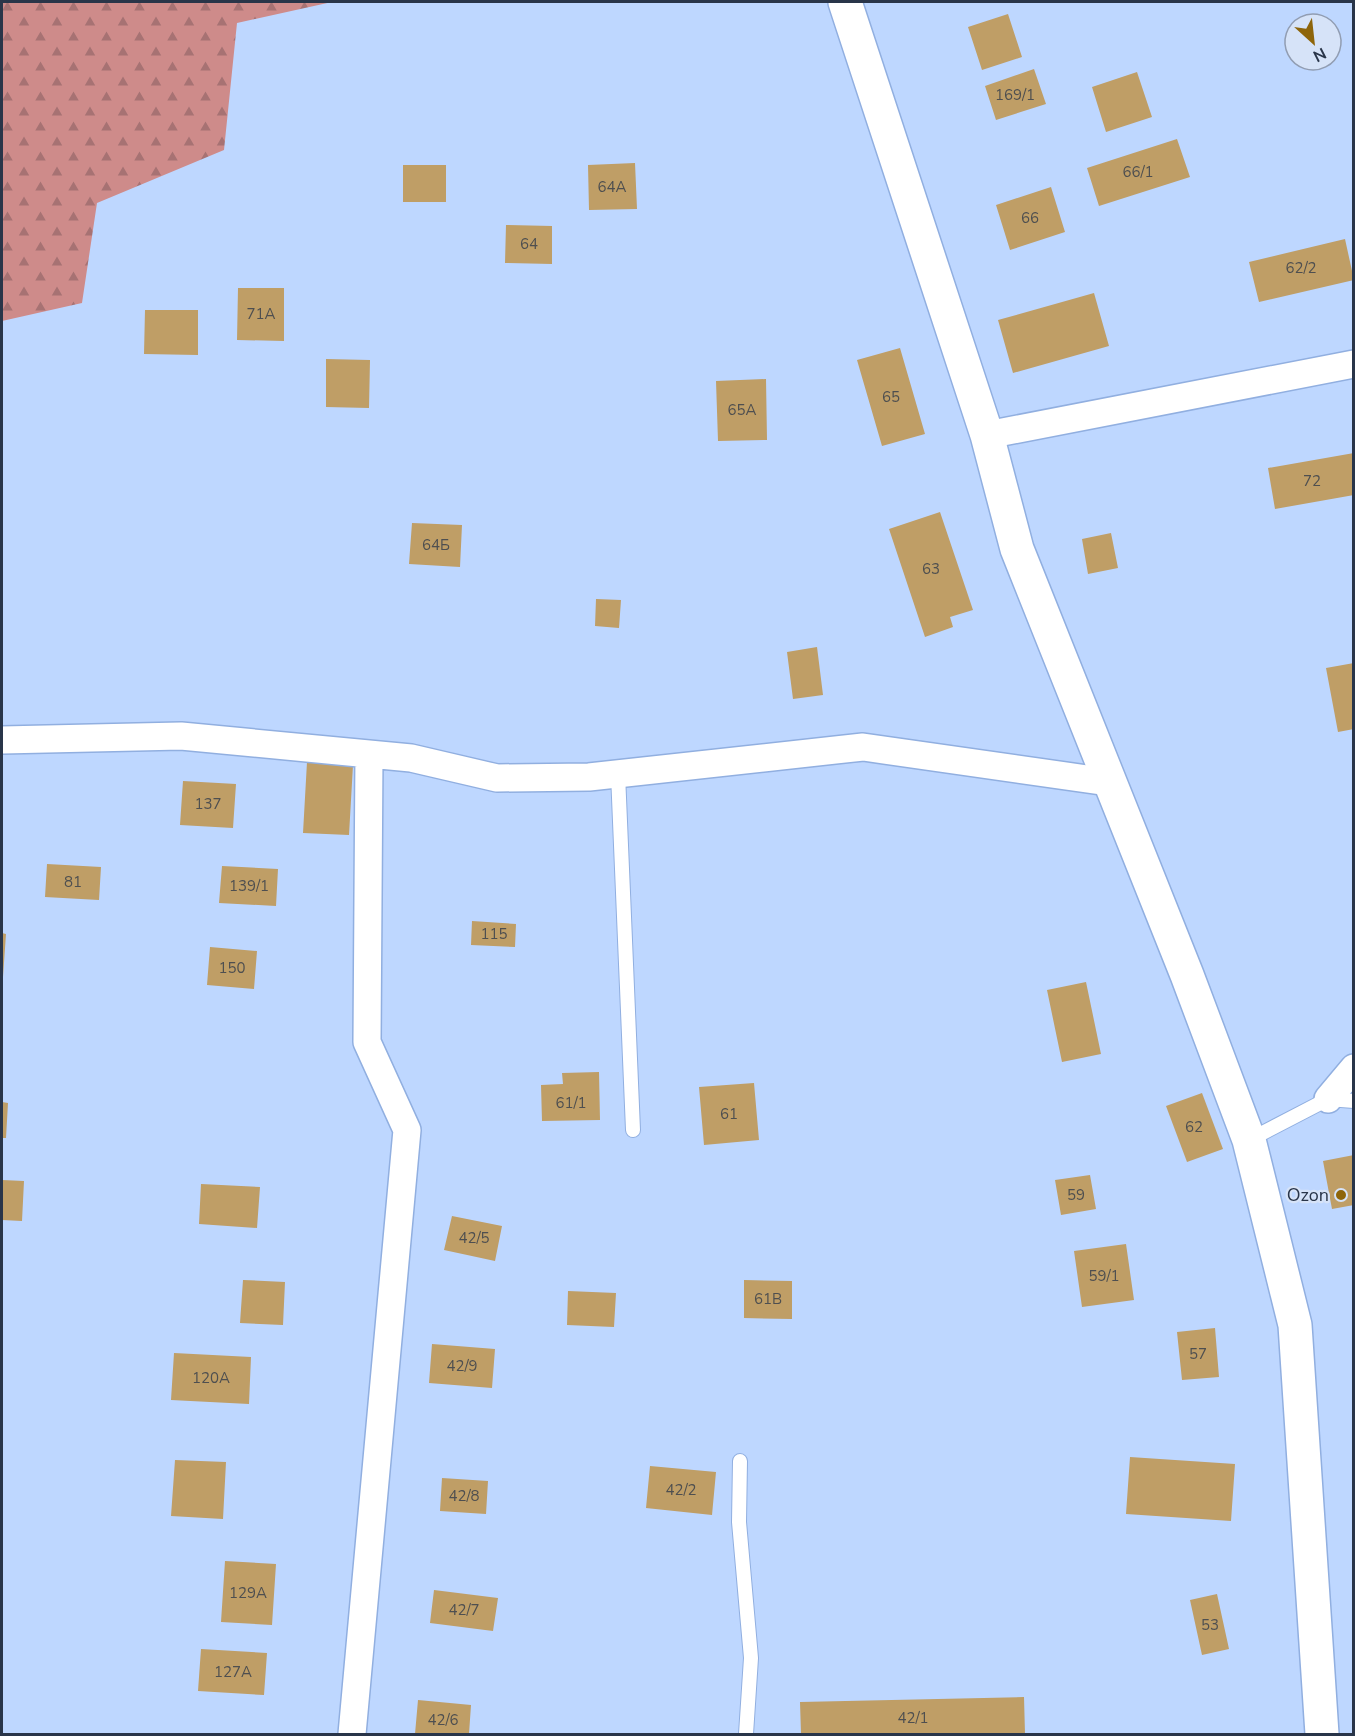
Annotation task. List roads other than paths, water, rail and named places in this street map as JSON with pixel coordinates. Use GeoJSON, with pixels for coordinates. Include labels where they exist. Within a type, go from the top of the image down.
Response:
{"type":"FeatureCollection","features":[{"type":"Feature","properties":{"kind":"street"},"geometry":{"type":"LineString","coordinates":[[846,2],[987,435],[1017,549],[1108,782],[1187,975],[1249,1140],[1295,1324],[1322,1734]]}},
{"type":"Feature","properties":{"kind":"street"},"geometry":{"type":"LineString","coordinates":[[987,435],[1353,364]]}},
{"type":"Feature","properties":{"kind":"street"},"geometry":{"type":"LineString","coordinates":[[2,740],[181,736],[411,758],[496,778],[589,777],[864,747],[1108,782]]}},
{"type":"Feature","properties":{"kind":"street"},"geometry":{"type":"LineString","coordinates":[[352,1734],[407,1130],[366,1042],[369,754]]}},
{"type":"Feature","properties":{"kind":"street"},"geometry":{"type":"LineString","coordinates":[[1341,1100],[1353,1068]]}},
{"type":"Feature","properties":{"kind":"lane"},"geometry":{"type":"LineString","coordinates":[[618,774],[633,1130]]}},
{"type":"Feature","properties":{"kind":"lane"},"geometry":{"type":"LineString","coordinates":[[1249,1140],[1341,1100]]}},
{"type":"Feature","properties":{"kind":"lane"},"geometry":{"type":"LineString","coordinates":[[740,1461],[739,1522],[751,1658],[746,1734]]}},
{"type":"Feature","properties":{"kind":"place","name":"Ozon"},"geometry":{"type":"Point","coordinates":[1341,1195]}}]}
